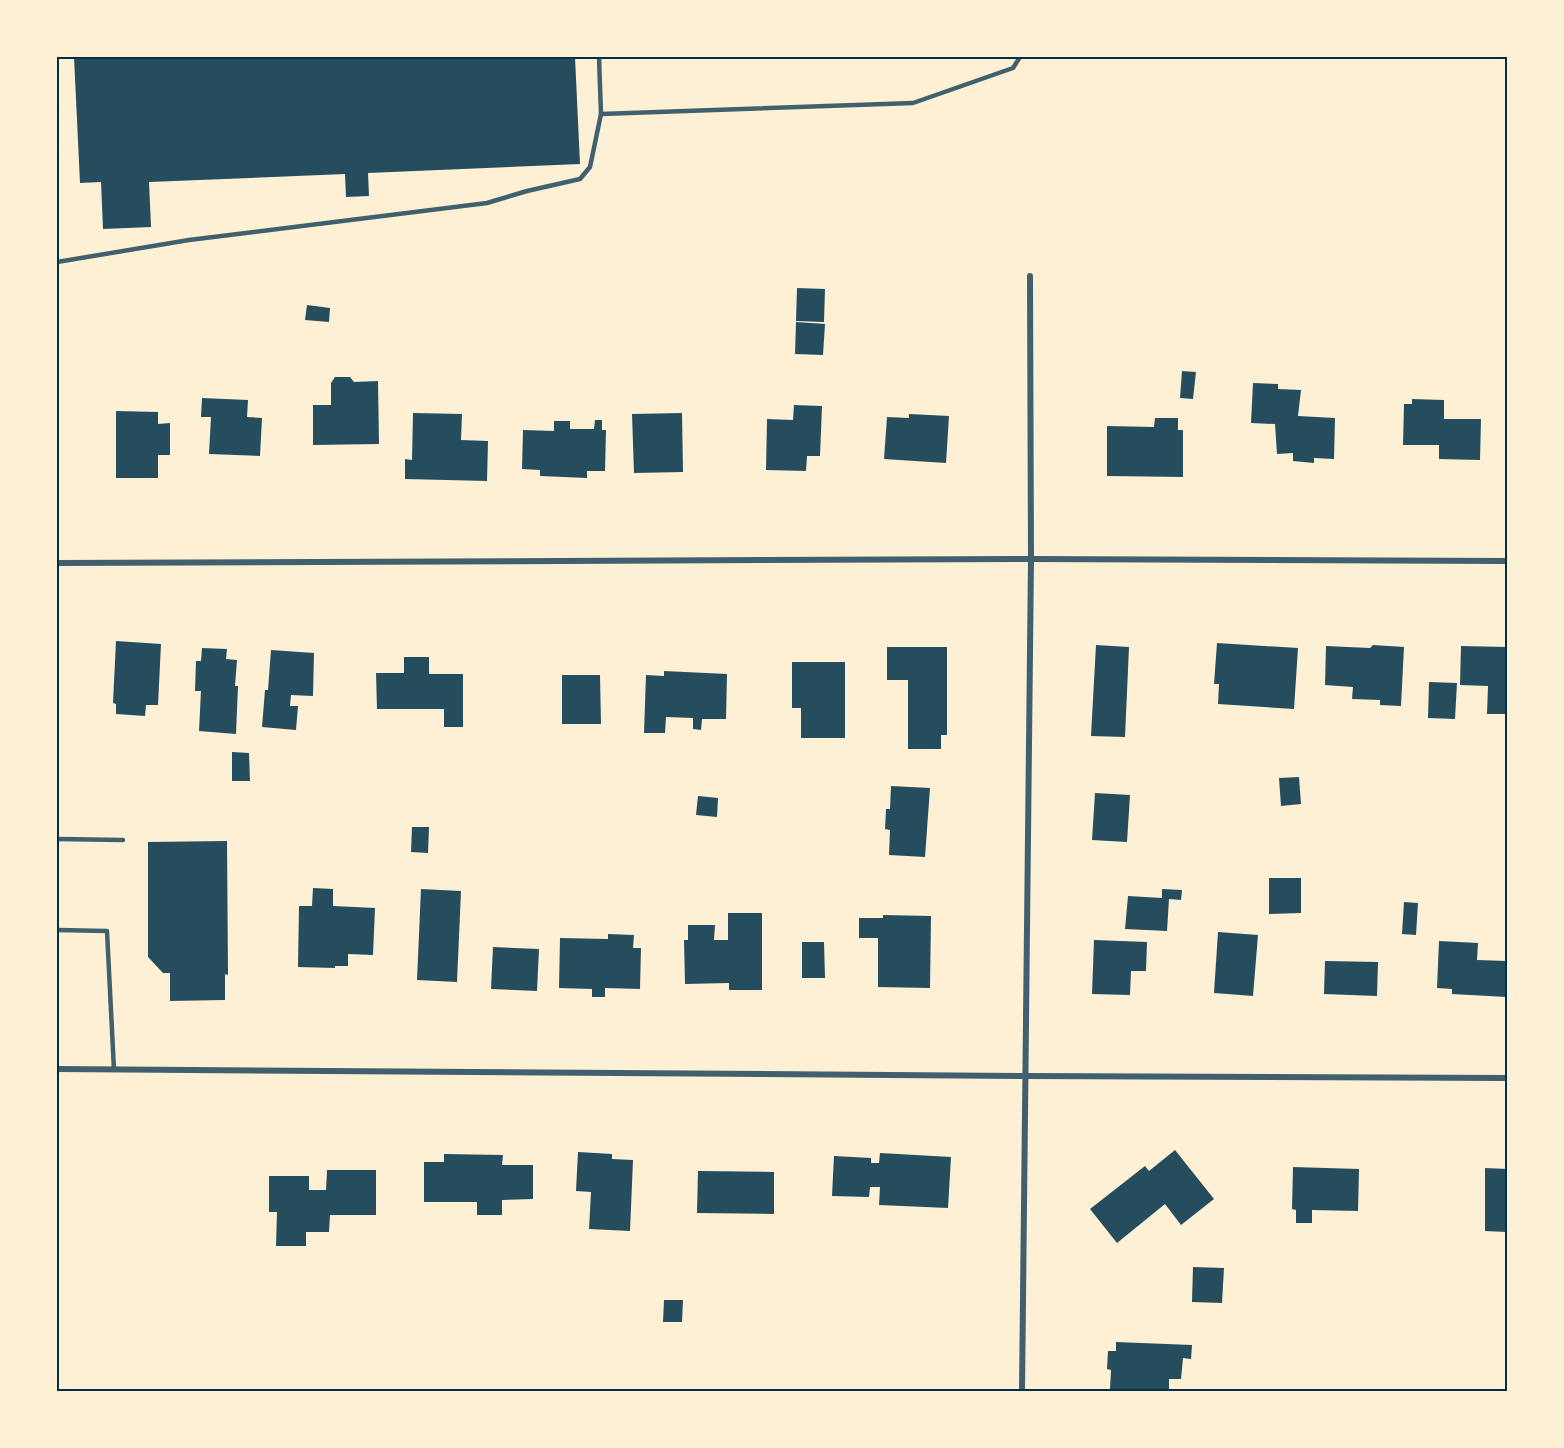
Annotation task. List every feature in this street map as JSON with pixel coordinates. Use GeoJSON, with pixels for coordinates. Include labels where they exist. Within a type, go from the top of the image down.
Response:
{"type":"FeatureCollection","features":[{"type":"Feature","properties":{"kind":"street"},"geometry":{"type":"LineString","coordinates":[[1022,1391],[1031,559],[1030,276]]}},
{"type":"Feature","properties":{"kind":"street"},"geometry":{"type":"LineString","coordinates":[[57,563],[1031,559],[1507,561]]}},
{"type":"Feature","properties":{"kind":"street"},"geometry":{"type":"LineString","coordinates":[[57,1069],[1507,1078]]}},
{"type":"Feature","properties":{"kind":"lane"},"geometry":{"type":"LineString","coordinates":[[57,262],[189,240],[487,203],[580,178],[590,167],[601,114],[599,57]]}},
{"type":"Feature","properties":{"kind":"lane"},"geometry":{"type":"LineString","coordinates":[[601,114],[913,103],[1013,68],[1020,57]]}},
{"type":"Feature","properties":{"kind":"lane"},"geometry":{"type":"LineString","coordinates":[[57,839],[123,840]]}},
{"type":"Feature","properties":{"kind":"lane"},"geometry":{"type":"LineString","coordinates":[[57,930],[107,931],[114,1070]]}},
{"type":"Feature","properties":{"kind":"building"},"geometry":{"type":"Polygon","coordinates":[[[74,57],[575,57],[580,164],[368,173],[369,196],[346,197],[345,174],[149,182],[151,227],[103,229],[101,182],[80,183],[74,57]]]}},
{"type":"Feature","properties":{"kind":"building"},"geometry":{"type":"Polygon","coordinates":[[[797,288],[825,289],[824,322],[796,321],[797,288]]]}},
{"type":"Feature","properties":{"kind":"building"},"geometry":{"type":"Polygon","coordinates":[[[307,305],[330,308],[329,322],[305,320],[307,305]]]}},
{"type":"Feature","properties":{"kind":"building"},"geometry":{"type":"Polygon","coordinates":[[[796,322],[825,324],[823,355],[795,354],[796,322]]]}},
{"type":"Feature","properties":{"kind":"building"},"geometry":{"type":"Polygon","coordinates":[[[1182,371],[1196,372],[1193,399],[1180,398],[1182,371]]]}},
{"type":"Feature","properties":{"kind":"building"},"geometry":{"type":"Polygon","coordinates":[[[335,377],[350,377],[354,382],[378,381],[379,444],[313,445],[313,405],[331,405],[331,383],[335,377]]]}},
{"type":"Feature","properties":{"kind":"building"},"geometry":{"type":"Polygon","coordinates":[[[1253,383],[1278,384],[1278,389],[1301,390],[1298,416],[1335,418],[1334,459],[1314,458],[1314,463],[1293,461],[1293,453],[1277,454],[1275,424],[1251,423],[1253,383]]]}},
{"type":"Feature","properties":{"kind":"building"},"geometry":{"type":"Polygon","coordinates":[[[202,398],[248,400],[247,417],[262,418],[260,456],[209,454],[211,417],[201,417],[202,398]]]}},
{"type":"Feature","properties":{"kind":"building"},"geometry":{"type":"Polygon","coordinates":[[[1412,399],[1444,400],[1444,419],[1481,419],[1480,460],[1439,459],[1439,445],[1403,445],[1404,404],[1412,404],[1412,399]]]}},
{"type":"Feature","properties":{"kind":"building"},"geometry":{"type":"Polygon","coordinates":[[[794,405],[822,406],[820,456],[807,456],[806,471],[766,470],[767,419],[793,420],[794,405]]]}},
{"type":"Feature","properties":{"kind":"building"},"geometry":{"type":"Polygon","coordinates":[[[116,411],[158,412],[158,424],[170,423],[170,455],[158,455],[158,478],[116,478],[116,411]]]}},
{"type":"Feature","properties":{"kind":"building"},"geometry":{"type":"Polygon","coordinates":[[[413,413],[462,414],[461,440],[488,441],[487,481],[405,479],[405,459],[412,460],[413,413]]]}},
{"type":"Feature","properties":{"kind":"building"},"geometry":{"type":"Polygon","coordinates":[[[682,413],[683,472],[634,473],[632,414],[682,413]]]}},
{"type":"Feature","properties":{"kind":"building"},"geometry":{"type":"Polygon","coordinates":[[[909,414],[949,416],[946,463],[884,459],[887,417],[909,418],[909,414]]]}},
{"type":"Feature","properties":{"kind":"building"},"geometry":{"type":"Polygon","coordinates":[[[1155,418],[1178,418],[1178,430],[1183,430],[1183,477],[1107,476],[1107,426],[1154,427],[1155,418]]]}},
{"type":"Feature","properties":{"kind":"building"},"geometry":{"type":"Polygon","coordinates":[[[595,420],[602,420],[602,430],[606,430],[605,471],[587,471],[587,478],[540,476],[540,470],[522,469],[523,430],[554,431],[554,421],[570,421],[570,429],[594,429],[595,420]]]}},
{"type":"Feature","properties":{"kind":"building"},"geometry":{"type":"Polygon","coordinates":[[[116,641],[161,644],[158,705],[146,705],[145,716],[116,714],[116,704],[113,703],[116,641]]]}},
{"type":"Feature","properties":{"kind":"building"},"geometry":{"type":"Polygon","coordinates":[[[1217,643],[1298,648],[1294,709],[1218,704],[1219,684],[1214,684],[1217,643]]]}},
{"type":"Feature","properties":{"kind":"building"},"geometry":{"type":"Polygon","coordinates":[[[1096,645],[1129,647],[1125,737],[1091,736],[1096,645]]]}},
{"type":"Feature","properties":{"kind":"building"},"geometry":{"type":"Polygon","coordinates":[[[1373,645],[1404,647],[1401,706],[1380,705],[1380,700],[1352,699],[1353,687],[1325,685],[1326,646],[1370,648],[1373,645]]]}},
{"type":"Feature","properties":{"kind":"building"},"geometry":{"type":"Polygon","coordinates":[[[1461,646],[1507,647],[1507,714],[1487,714],[1488,686],[1460,685],[1461,646]]]}},
{"type":"Feature","properties":{"kind":"building"},"geometry":{"type":"Polygon","coordinates":[[[887,647],[947,647],[947,735],[941,735],[941,749],[908,749],[908,680],[887,680],[887,647]]]}},
{"type":"Feature","properties":{"kind":"building"},"geometry":{"type":"Polygon","coordinates":[[[202,648],[227,649],[226,659],[237,660],[236,734],[199,731],[201,691],[195,691],[196,661],[201,661],[202,648]]]}},
{"type":"Feature","properties":{"kind":"building"},"geometry":{"type":"Polygon","coordinates":[[[271,650],[314,653],[313,696],[291,695],[290,706],[298,706],[296,730],[262,727],[271,650]]]}},
{"type":"Feature","properties":{"kind":"building"},"geometry":{"type":"Polygon","coordinates":[[[404,657],[429,657],[429,674],[463,674],[463,727],[444,727],[444,709],[377,709],[376,673],[404,673],[404,657]]]}},
{"type":"Feature","properties":{"kind":"building"},"geometry":{"type":"Polygon","coordinates":[[[792,662],[845,662],[845,738],[801,738],[801,708],[792,708],[792,662]]]}},
{"type":"Feature","properties":{"kind":"building"},"geometry":{"type":"Polygon","coordinates":[[[664,671],[727,674],[726,719],[702,719],[701,730],[693,729],[693,718],[666,717],[665,733],[644,733],[646,675],[664,676],[664,671]]]}},
{"type":"Feature","properties":{"kind":"building"},"geometry":{"type":"Polygon","coordinates":[[[562,675],[600,675],[601,724],[562,724],[562,675]]]}},
{"type":"Feature","properties":{"kind":"building"},"geometry":{"type":"Polygon","coordinates":[[[1429,682],[1457,683],[1455,719],[1428,718],[1429,682]]]}},
{"type":"Feature","properties":{"kind":"building"},"geometry":{"type":"Polygon","coordinates":[[[232,752],[249,753],[250,781],[232,781],[232,752]]]}},
{"type":"Feature","properties":{"kind":"building"},"geometry":{"type":"Polygon","coordinates":[[[1299,777],[1301,804],[1281,806],[1279,778],[1299,777]]]}},
{"type":"Feature","properties":{"kind":"building"},"geometry":{"type":"Polygon","coordinates":[[[891,786],[930,788],[925,857],[889,855],[890,830],[885,829],[886,809],[890,809],[891,786]]]}},
{"type":"Feature","properties":{"kind":"building"},"geometry":{"type":"Polygon","coordinates":[[[1095,793],[1130,795],[1127,842],[1092,840],[1095,793]]]}},
{"type":"Feature","properties":{"kind":"building"},"geometry":{"type":"Polygon","coordinates":[[[698,796],[718,798],[717,817],[696,815],[698,796]]]}},
{"type":"Feature","properties":{"kind":"building"},"geometry":{"type":"Polygon","coordinates":[[[412,827],[429,827],[428,853],[411,852],[412,827]]]}},
{"type":"Feature","properties":{"kind":"building"},"geometry":{"type":"Polygon","coordinates":[[[227,841],[228,975],[225,974],[225,1000],[170,1001],[170,973],[163,973],[148,957],[148,842],[227,841]]]}},
{"type":"Feature","properties":{"kind":"building"},"geometry":{"type":"Polygon","coordinates":[[[1269,878],[1301,878],[1301,913],[1269,914],[1269,878]]]}},
{"type":"Feature","properties":{"kind":"building"},"geometry":{"type":"Polygon","coordinates":[[[313,888],[333,889],[333,906],[375,908],[373,955],[348,954],[348,966],[298,967],[299,906],[312,906],[313,888]]]}},
{"type":"Feature","properties":{"kind":"building"},"geometry":{"type":"Polygon","coordinates":[[[421,889],[461,891],[457,982],[417,980],[421,889]]]}},
{"type":"Feature","properties":{"kind":"building"},"geometry":{"type":"Polygon","coordinates":[[[1162,889],[1182,890],[1181,900],[1169,899],[1167,931],[1125,929],[1128,896],[1162,898],[1162,889]]]}},
{"type":"Feature","properties":{"kind":"building"},"geometry":{"type":"Polygon","coordinates":[[[1404,902],[1418,903],[1416,935],[1402,934],[1404,902]]]}},
{"type":"Feature","properties":{"kind":"building"},"geometry":{"type":"Polygon","coordinates":[[[728,913],[762,913],[762,990],[729,990],[729,983],[685,984],[684,940],[688,940],[688,925],[715,925],[714,940],[728,940],[728,913]]]}},
{"type":"Feature","properties":{"kind":"building"},"geometry":{"type":"Polygon","coordinates":[[[883,915],[931,916],[930,988],[878,987],[878,938],[859,938],[859,918],[883,918],[883,915]]]}},
{"type":"Feature","properties":{"kind":"building"},"geometry":{"type":"Polygon","coordinates":[[[1218,932],[1258,935],[1253,996],[1214,993],[1218,932]]]}},
{"type":"Feature","properties":{"kind":"building"},"geometry":{"type":"Polygon","coordinates":[[[608,934],[634,935],[633,948],[641,948],[640,989],[605,988],[605,997],[592,997],[592,989],[559,988],[560,938],[608,939],[608,934]]]}},
{"type":"Feature","properties":{"kind":"building"},"geometry":{"type":"Polygon","coordinates":[[[1094,940],[1147,942],[1146,971],[1131,971],[1130,995],[1092,994],[1094,940]]]}},
{"type":"Feature","properties":{"kind":"building"},"geometry":{"type":"Polygon","coordinates":[[[1439,941],[1478,943],[1477,960],[1507,961],[1507,997],[1452,994],[1452,989],[1437,988],[1439,941]]]}},
{"type":"Feature","properties":{"kind":"building"},"geometry":{"type":"Polygon","coordinates":[[[802,942],[824,942],[825,978],[802,978],[802,942]]]}},
{"type":"Feature","properties":{"kind":"building"},"geometry":{"type":"Polygon","coordinates":[[[493,947],[539,949],[537,991],[491,989],[493,947]]]}},
{"type":"Feature","properties":{"kind":"building"},"geometry":{"type":"Polygon","coordinates":[[[1325,961],[1378,962],[1377,996],[1324,994],[1325,961]]]}},
{"type":"Feature","properties":{"kind":"building"},"geometry":{"type":"Polygon","coordinates":[[[1175,1150],[1214,1199],[1181,1225],[1165,1204],[1117,1243],[1090,1209],[1145,1166],[1149,1171],[1175,1150]]]}},
{"type":"Feature","properties":{"kind":"building"},"geometry":{"type":"Polygon","coordinates":[[[578,1152],[612,1154],[612,1159],[633,1160],[630,1231],[589,1229],[591,1192],[576,1191],[578,1152]]]}},
{"type":"Feature","properties":{"kind":"building"},"geometry":{"type":"Polygon","coordinates":[[[880,1153],[951,1157],[948,1208],[879,1205],[880,1187],[870,1187],[869,1197],[832,1196],[834,1156],[871,1158],[871,1163],[879,1163],[880,1153]]]}},
{"type":"Feature","properties":{"kind":"building"},"geometry":{"type":"Polygon","coordinates":[[[444,1154],[503,1155],[502,1165],[533,1165],[533,1199],[502,1200],[502,1215],[477,1215],[477,1202],[424,1202],[424,1162],[444,1162],[444,1154]]]}},
{"type":"Feature","properties":{"kind":"building"},"geometry":{"type":"Polygon","coordinates":[[[1293,1167],[1359,1169],[1358,1211],[1312,1210],[1312,1223],[1296,1223],[1296,1210],[1292,1209],[1293,1167]]]}},
{"type":"Feature","properties":{"kind":"building"},"geometry":{"type":"Polygon","coordinates":[[[1485,1168],[1507,1169],[1507,1232],[1485,1231],[1485,1168]]]}},
{"type":"Feature","properties":{"kind":"building"},"geometry":{"type":"Polygon","coordinates":[[[327,1170],[376,1170],[376,1215],[330,1215],[329,1232],[306,1232],[306,1246],[276,1246],[277,1212],[269,1212],[269,1176],[309,1176],[309,1190],[326,1190],[327,1170]]]}},
{"type":"Feature","properties":{"kind":"building"},"geometry":{"type":"Polygon","coordinates":[[[698,1171],[774,1172],[774,1214],[697,1213],[698,1171]]]}},
{"type":"Feature","properties":{"kind":"building"},"geometry":{"type":"Polygon","coordinates":[[[1193,1267],[1224,1268],[1222,1303],[1192,1302],[1193,1267]]]}},
{"type":"Feature","properties":{"kind":"building"},"geometry":{"type":"Polygon","coordinates":[[[664,1300],[683,1300],[682,1322],[663,1322],[664,1300]]]}},
{"type":"Feature","properties":{"kind":"building"},"geometry":{"type":"Polygon","coordinates":[[[1116,1342],[1192,1345],[1191,1359],[1183,1358],[1181,1379],[1169,1379],[1169,1391],[1110,1389],[1111,1370],[1107,1369],[1108,1351],[1116,1351],[1116,1342]]]}}]}
